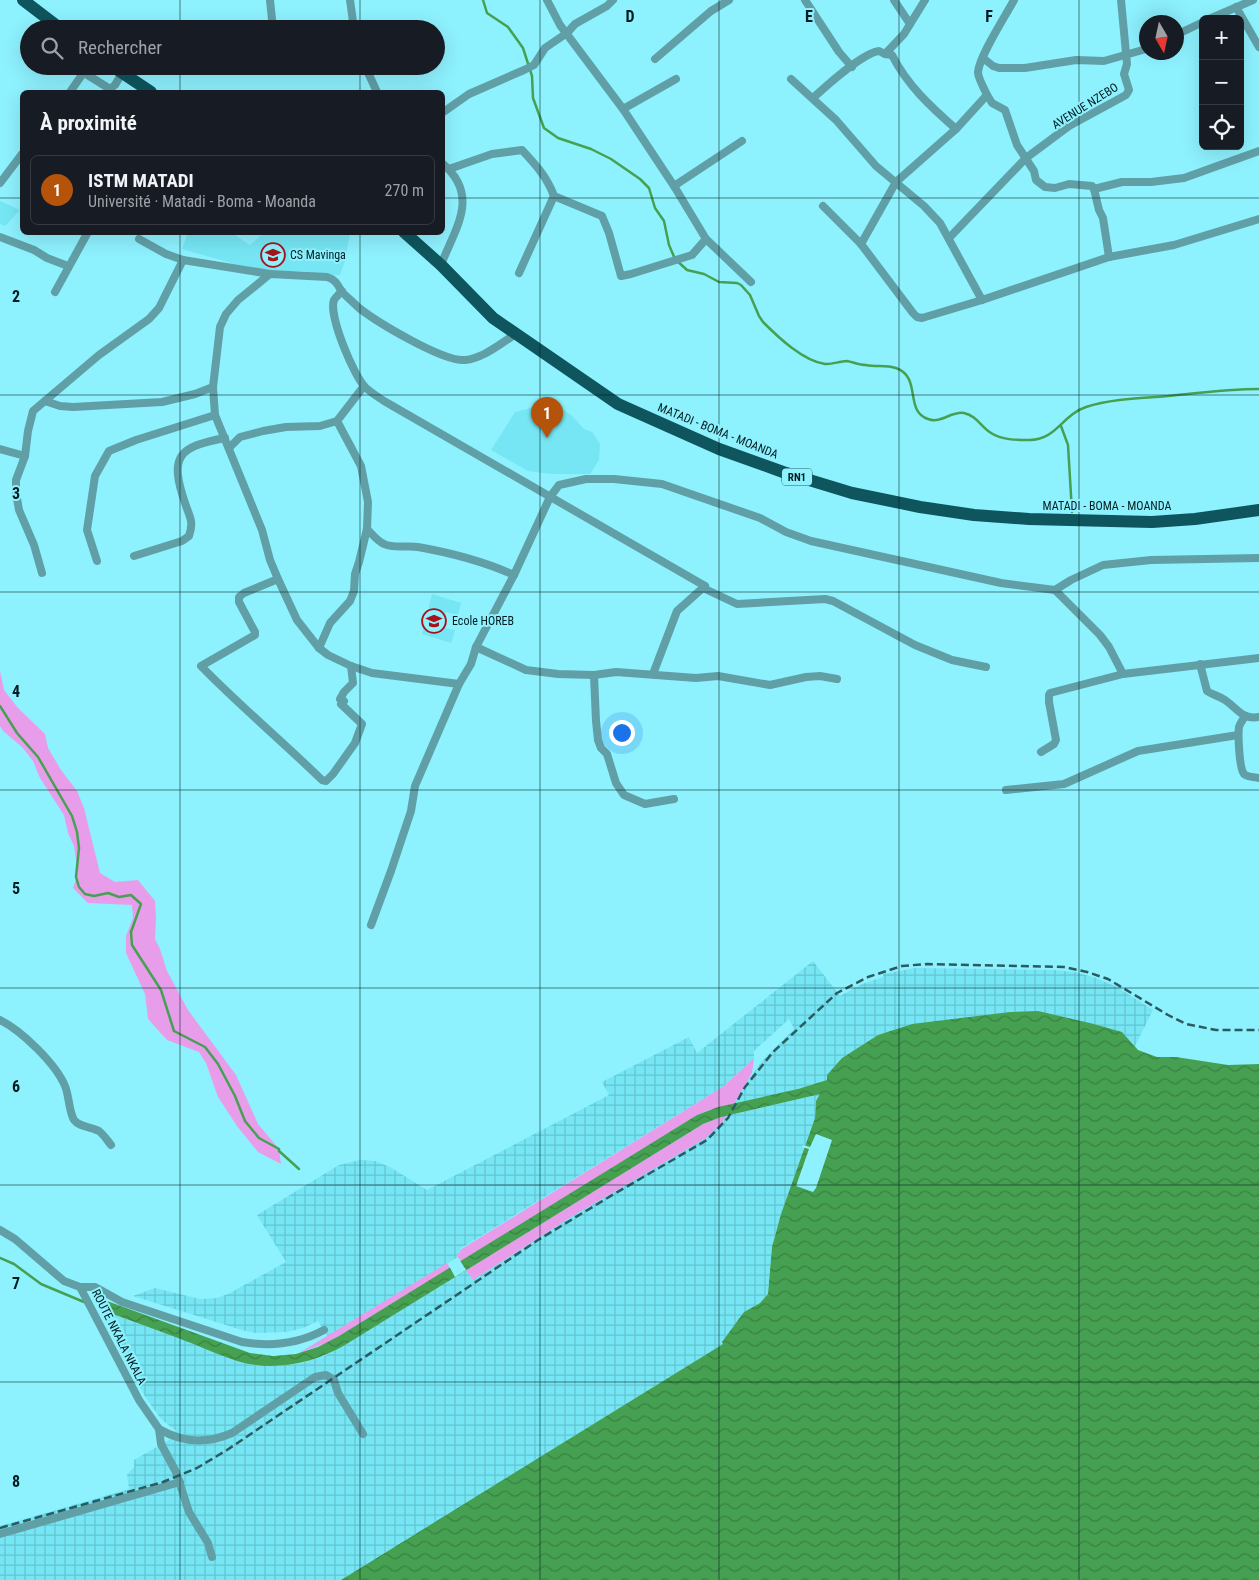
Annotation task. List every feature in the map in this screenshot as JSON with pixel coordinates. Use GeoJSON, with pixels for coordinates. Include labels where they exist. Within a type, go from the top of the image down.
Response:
{"type":"FeatureCollection","features":[{"type":"Feature","properties":{"kind":"highway"},"geometry":{"type":"LineString","coordinates":[[23,0],[49,20]]}},
{"type":"Feature","properties":{"kind":"highway"},"geometry":{"type":"LineString","coordinates":[[125,75],[148,90]]}},
{"type":"Feature","properties":{"kind":"highway","name":"MATADI - BOMA - MOANDA"},"geometry":{"type":"LineString","coordinates":[[407,235],[441,265],[493,318],[618,404],[728,452],[783,472],[852,493],[920,507],[1029,519],[1152,522],[1195,519],[1259,510]]}},
{"type":"Feature","properties":{"kind":"street"},"geometry":{"type":"LineString","coordinates":[[270,0],[272,20]]}},
{"type":"Feature","properties":{"kind":"street"},"geometry":{"type":"LineString","coordinates":[[350,0],[353,20]]}},
{"type":"Feature","properties":{"kind":"street"},"geometry":{"type":"LineString","coordinates":[[547,0],[560,25],[623,109],[674,186],[706,239],[751,282]]}},
{"type":"Feature","properties":{"kind":"street"},"geometry":{"type":"LineString","coordinates":[[445,111],[468,94],[525,70],[534,64],[545,48],[567,33],[575,24],[607,6],[613,0]]}},
{"type":"Feature","properties":{"kind":"street"},"geometry":{"type":"LineString","coordinates":[[655,60],[711,11],[729,0]]}},
{"type":"Feature","properties":{"kind":"street"},"geometry":{"type":"LineString","coordinates":[[805,0],[852,67]]}},
{"type":"Feature","properties":{"kind":"street"},"geometry":{"type":"LineString","coordinates":[[894,0],[910,24]]}},
{"type":"Feature","properties":{"kind":"street"},"geometry":{"type":"LineString","coordinates":[[885,54],[904,34],[925,0]]}},
{"type":"Feature","properties":{"kind":"street"},"geometry":{"type":"LineString","coordinates":[[1014,0],[983,58],[978,75],[992,103],[1005,110],[1017,145],[1026,158],[1036,180],[1045,187],[1075,184],[1092,186],[1103,218],[1109,257]]}},
{"type":"Feature","properties":{"kind":"street","name":"AVENUE NZEBO"},"geometry":{"type":"LineString","coordinates":[[1026,158],[1069,126],[1126,95],[1129,90],[1124,74],[1127,64],[1121,0]]}},
{"type":"Feature","properties":{"kind":"street"},"geometry":{"type":"LineString","coordinates":[[1219,15],[1253,0]]}},
{"type":"Feature","properties":{"kind":"street"},"geometry":{"type":"LineString","coordinates":[[1236,7],[1259,47]]}},
{"type":"Feature","properties":{"kind":"street"},"geometry":{"type":"LineString","coordinates":[[1184,31],[1199,24]]}},
{"type":"Feature","properties":{"kind":"street"},"geometry":{"type":"LineString","coordinates":[[813,98],[836,77],[880,51],[892,55],[898,67],[913,87],[933,109],[956,128]]}},
{"type":"Feature","properties":{"kind":"street"},"geometry":{"type":"LineString","coordinates":[[983,58],[993,66],[1016,69],[1076,60],[1104,61],[1139,51]]}},
{"type":"Feature","properties":{"kind":"street"},"geometry":{"type":"LineString","coordinates":[[71,90],[81,75]]}},
{"type":"Feature","properties":{"kind":"street"},"geometry":{"type":"LineString","coordinates":[[88,75],[110,90]]}},
{"type":"Feature","properties":{"kind":"street"},"geometry":{"type":"LineString","coordinates":[[113,90],[116,85],[117,75]]}},
{"type":"Feature","properties":{"kind":"street"},"geometry":{"type":"LineString","coordinates":[[369,75],[376,90]]}},
{"type":"Feature","properties":{"kind":"street"},"geometry":{"type":"LineString","coordinates":[[623,109],[676,79]]}},
{"type":"Feature","properties":{"kind":"street"},"geometry":{"type":"LineString","coordinates":[[791,79],[836,120],[876,166],[940,223],[982,300]]}},
{"type":"Feature","properties":{"kind":"street"},"geometry":{"type":"LineString","coordinates":[[861,244],[896,182],[956,128],[987,95]]}},
{"type":"Feature","properties":{"kind":"street"},"geometry":{"type":"LineString","coordinates":[[674,186],[742,141]]}},
{"type":"Feature","properties":{"kind":"street"},"geometry":{"type":"LineString","coordinates":[[441,265],[458,225],[463,201],[462,190],[446,166],[492,154],[522,150],[541,171],[549,183],[554,196],[519,272]]}},
{"type":"Feature","properties":{"kind":"street"},"geometry":{"type":"LineString","coordinates":[[1094,189],[1122,182],[1151,182],[1184,178],[1251,156],[1259,151]]}},
{"type":"Feature","properties":{"kind":"street"},"geometry":{"type":"LineString","coordinates":[[0,183],[20,157]]}},
{"type":"Feature","properties":{"kind":"street"},"geometry":{"type":"LineString","coordinates":[[949,238],[1026,158]]}},
{"type":"Feature","properties":{"kind":"street"},"geometry":{"type":"LineString","coordinates":[[554,196],[602,216],[621,276],[640,272],[692,255],[706,239]]}},
{"type":"Feature","properties":{"kind":"street"},"geometry":{"type":"LineString","coordinates":[[823,206],[861,244],[917,317],[926,317],[982,300],[1109,257],[1174,245],[1259,219]]}},
{"type":"Feature","properties":{"kind":"street"},"geometry":{"type":"LineString","coordinates":[[55,292],[86,235]]}},
{"type":"Feature","properties":{"kind":"street"},"geometry":{"type":"LineString","coordinates":[[0,237],[68,266]]}},
{"type":"Feature","properties":{"kind":"street"},"geometry":{"type":"LineString","coordinates":[[139,239],[166,254],[184,260],[270,274],[334,279],[342,291],[360,308],[416,343],[449,358],[464,360],[474,358],[516,334]]}},
{"type":"Feature","properties":{"kind":"street"},"geometry":{"type":"LineString","coordinates":[[42,573],[34,545],[19,510],[16,493],[16,480],[25,456],[30,418],[33,411],[99,355],[149,319],[164,300],[184,260]]}},
{"type":"Feature","properties":{"kind":"street"},"geometry":{"type":"LineString","coordinates":[[270,274],[238,300],[226,314],[220,327],[213,387],[215,415],[262,530],[270,560],[278,579],[297,620],[319,648],[328,654],[351,666],[372,673],[460,684]]}},
{"type":"Feature","properties":{"kind":"street"},"geometry":{"type":"LineString","coordinates":[[342,291],[334,300],[335,321],[340,341],[364,386],[384,401],[705,586],[703,588],[729,602],[737,604],[816,599],[833,601],[915,645],[952,660],[986,667]]}},
{"type":"Feature","properties":{"kind":"street"},"geometry":{"type":"LineString","coordinates":[[229,448],[240,437],[263,431],[286,427],[320,426],[337,421],[364,386]]}},
{"type":"Feature","properties":{"kind":"street"},"geometry":{"type":"LineString","coordinates":[[45,401],[60,406],[73,407],[162,402],[195,394],[213,387]]}},
{"type":"Feature","properties":{"kind":"street"},"geometry":{"type":"LineString","coordinates":[[97,560],[88,530],[95,476],[109,451],[136,440],[215,415]]}},
{"type":"Feature","properties":{"kind":"street"},"geometry":{"type":"LineString","coordinates":[[319,648],[330,623],[350,601],[354,591],[354,574],[367,529],[368,502],[361,466],[337,421]]}},
{"type":"Feature","properties":{"kind":"street"},"geometry":{"type":"LineString","coordinates":[[134,556],[182,541],[189,536],[193,524],[178,482],[180,458],[183,453],[200,443],[225,438]]}},
{"type":"Feature","properties":{"kind":"street"},"geometry":{"type":"LineString","coordinates":[[0,449],[25,456]]}},
{"type":"Feature","properties":{"kind":"street"},"geometry":{"type":"LineString","coordinates":[[371,925],[408,820],[415,786],[476,647],[514,575],[550,497],[558,485],[586,479],[614,479],[662,484],[760,518],[786,532],[811,541],[1001,583],[1055,590],[1109,647],[1122,674]]}},
{"type":"Feature","properties":{"kind":"street"},"geometry":{"type":"LineString","coordinates":[[367,529],[388,546],[416,546],[446,552],[488,564],[514,575]]}},
{"type":"Feature","properties":{"kind":"street"},"geometry":{"type":"LineString","coordinates":[[1055,590],[1103,565],[1151,560],[1259,558]]}},
{"type":"Feature","properties":{"kind":"street"},"geometry":{"type":"LineString","coordinates":[[278,579],[244,593],[239,598],[239,602],[255,635],[201,666],[231,697],[322,780],[326,781],[355,743],[362,724],[341,704],[344,701],[340,699],[353,683],[351,666]]}},
{"type":"Feature","properties":{"kind":"street"},"geometry":{"type":"LineString","coordinates":[[654,674],[677,611],[705,586]]}},
{"type":"Feature","properties":{"kind":"street"},"geometry":{"type":"LineString","coordinates":[[476,647],[526,670],[558,674],[594,675],[616,672],[696,678],[728,677],[770,685],[806,677],[820,676],[837,679]]}},
{"type":"Feature","properties":{"kind":"street"},"geometry":{"type":"LineString","coordinates":[[1041,752],[1054,744],[1056,740],[1048,696],[1050,693],[1122,674],[1259,658]]}},
{"type":"Feature","properties":{"kind":"street"},"geometry":{"type":"LineString","coordinates":[[1200,664],[1207,691],[1226,700],[1245,716],[1259,716]]}},
{"type":"Feature","properties":{"kind":"street"},"geometry":{"type":"LineString","coordinates":[[594,675],[598,740],[601,748],[607,754],[616,783],[624,795],[645,804],[674,799]]}},
{"type":"Feature","properties":{"kind":"street"},"geometry":{"type":"LineString","coordinates":[[1245,716],[1240,724],[1238,735],[1241,768],[1244,774],[1259,778]]}},
{"type":"Feature","properties":{"kind":"street"},"geometry":{"type":"LineString","coordinates":[[1006,790],[1064,784],[1138,751],[1238,735]]}},
{"type":"Feature","properties":{"kind":"street"},"geometry":{"type":"LineString","coordinates":[[0,1020],[14,1028],[51,1065],[65,1086],[74,1120],[97,1130],[111,1146]]}},
{"type":"Feature","properties":{"kind":"street","name":"ROUTE NKALA NKALA"},"geometry":{"type":"LineString","coordinates":[[0,1230],[15,1239],[64,1281],[80,1287],[139,1400],[159,1429]]}},
{"type":"Feature","properties":{"kind":"street"},"geometry":{"type":"LineString","coordinates":[[80,1287],[94,1287],[122,1302],[242,1342],[254,1344],[289,1343],[307,1338],[324,1330]]}},
{"type":"Feature","properties":{"kind":"street"},"geometry":{"type":"LineString","coordinates":[[159,1429],[174,1437],[191,1441],[208,1441],[224,1437],[315,1377],[322,1375],[329,1376],[334,1380],[338,1393],[363,1434]]}},
{"type":"Feature","properties":{"kind":"street"},"geometry":{"type":"LineString","coordinates":[[159,1429],[161,1444],[176,1472],[189,1512],[208,1542],[212,1557]]}},
{"type":"Feature","properties":{"kind":"street"},"geometry":{"type":"LineString","coordinates":[[0,1534],[180,1482]]}},
{"type":"Feature","properties":{"kind":"shaded area"},"geometry":{"type":"Polygon","coordinates":[[[0,201],[20,210],[5,226],[0,224],[0,201]]]}},
{"type":"Feature","properties":{"kind":"shaded area","name":"CS Mavinga"},"geometry":{"type":"Polygon","coordinates":[[[187,235],[235,235],[250,245],[262,235],[350,235],[345,261],[340,275],[321,276],[305,271],[262,272],[182,249],[187,235]]]}},
{"type":"Feature","properties":{"kind":"shaded area"},"geometry":{"type":"Polygon","coordinates":[[[554,402],[572,416],[584,429],[592,432],[600,444],[599,460],[590,474],[551,474],[528,471],[491,450],[515,412],[554,402]]]}},
{"type":"Feature","properties":{"kind":"shaded area","name":"Ecole HOREB"},"geometry":{"type":"Polygon","coordinates":[[[432,594],[461,603],[458,615],[446,612],[441,627],[455,630],[451,643],[422,634],[432,594]]]}},
{"type":"Feature","properties":{"kind":"shaded area"},"geometry":{"type":"Polygon","coordinates":[[[0,671],[4,690],[18,708],[45,734],[48,748],[61,770],[77,791],[84,808],[100,873],[115,882],[138,880],[155,901],[155,939],[167,971],[188,1010],[236,1075],[258,1124],[279,1149],[281,1164],[258,1152],[237,1126],[218,1097],[206,1063],[199,1052],[167,1040],[148,1019],[145,994],[126,953],[126,936],[133,918],[132,905],[88,903],[73,888],[78,873],[74,846],[68,833],[64,815],[40,778],[33,761],[22,747],[3,731],[0,726],[0,671]]]}},
{"type":"Feature","properties":{"kind":"shaded area"},"geometry":{"type":"Polygon","coordinates":[[[813,961],[840,996],[862,984],[883,977],[883,974],[915,968],[1053,970],[1075,972],[1096,978],[1117,987],[1153,1010],[1135,1046],[1122,1032],[1094,1024],[912,1024],[878,1035],[842,1058],[827,1080],[798,1089],[821,1094],[816,1101],[815,1118],[781,1214],[772,1247],[768,1294],[760,1303],[744,1312],[723,1344],[341,1580],[0,1580],[0,1526],[129,1489],[127,1475],[134,1467],[134,1460],[172,1438],[176,1431],[161,1419],[146,1398],[132,1374],[104,1311],[248,1363],[273,1366],[298,1364],[322,1357],[466,1270],[473,1280],[571,1217],[697,1143],[731,1109],[744,1086],[762,1061],[794,1029],[789,1019],[754,1051],[754,1058],[724,1086],[460,1249],[461,1252],[457,1255],[458,1257],[328,1337],[318,1321],[303,1328],[287,1332],[255,1333],[133,1296],[155,1288],[200,1299],[217,1298],[228,1294],[286,1262],[257,1215],[339,1165],[360,1160],[375,1161],[390,1167],[427,1190],[609,1095],[602,1082],[689,1037],[697,1053],[813,961]]]}},
{"type":"Feature","properties":{"kind":"shaded area"},"geometry":{"type":"Polygon","coordinates":[[[754,1058],[752,1073],[731,1109],[720,1125],[706,1138],[571,1217],[473,1280],[466,1270],[703,1124],[720,1117],[711,1109],[697,1115],[461,1261],[456,1255],[461,1252],[460,1250],[724,1086],[754,1058]]]}},
{"type":"Feature","properties":{"kind":"shaded area"},"geometry":{"type":"Polygon","coordinates":[[[447,1263],[450,1268],[329,1342],[299,1353],[447,1263]]]}},
{"type":"Feature","properties":{"kind":"water"},"geometry":{"type":"Polygon","coordinates":[[[1038,1011],[1122,1032],[1138,1050],[1157,1057],[1176,1057],[1228,1065],[1259,1064],[1259,1580],[341,1580],[723,1344],[722,1342],[744,1312],[760,1303],[768,1294],[772,1247],[781,1214],[815,1118],[816,1101],[820,1094],[721,1117],[703,1124],[345,1345],[332,1352],[306,1361],[279,1366],[265,1366],[237,1361],[104,1311],[96,1297],[250,1353],[273,1356],[296,1354],[318,1347],[339,1336],[697,1115],[718,1107],[798,1089],[827,1080],[827,1075],[842,1058],[878,1035],[912,1024],[1010,1012],[1038,1011]]]}},
{"type":"Feature","properties":{"kind":"pier"},"geometry":{"type":"Polygon","coordinates":[[[816,1134],[832,1140],[813,1192],[796,1186],[809,1149],[802,1147],[803,1145],[810,1147],[816,1134]]]}},
{"type":"Feature","properties":{"kind":"pier"},"geometry":{"type":"Polygon","coordinates":[[[459,1259],[466,1270],[455,1277],[449,1266],[459,1259]]]}},
{"type":"Feature","properties":{"kind":"waterway"},"geometry":{"type":"LineString","coordinates":[[483,0],[487,13],[508,27],[523,48],[532,76],[533,98],[544,128],[558,138],[591,149],[611,159],[640,179],[649,188],[655,208],[664,221],[669,245],[675,259],[687,270],[704,274],[719,282],[741,285],[750,295],[763,322],[791,348],[808,358],[825,364],[847,361],[863,365],[892,367],[904,372],[909,379],[917,409],[921,415],[928,419],[937,420],[964,413],[976,419],[995,435],[1014,440],[1028,440],[1046,436],[1078,411],[1095,404],[1126,399],[1225,390],[1259,389]]}},
{"type":"Feature","properties":{"kind":"waterway"},"geometry":{"type":"LineString","coordinates":[[1061,426],[1068,445],[1072,512]]}},
{"type":"Feature","properties":{"kind":"waterway"},"geometry":{"type":"LineString","coordinates":[[0,706],[17,733],[38,757],[72,816],[79,848],[76,877],[79,887],[85,894],[94,896],[108,893],[119,897],[131,895],[141,904],[131,932],[132,945],[161,990],[174,1031],[205,1047],[218,1064],[235,1096],[245,1121],[259,1138],[279,1149],[299,1169]]}},
{"type":"Feature","properties":{"kind":"waterway"},"geometry":{"type":"LineString","coordinates":[[0,1258],[14,1264],[41,1284],[84,1302]]}},
{"type":"Feature","properties":{"kind":"railway"},"geometry":{"type":"LineString","coordinates":[[0,1528],[163,1482],[197,1468],[227,1450],[538,1240],[707,1140],[728,1118],[745,1087],[773,1052],[837,993],[868,977],[902,966],[927,964],[1064,967],[1108,979],[1186,1024],[1216,1030],[1259,1030]]}},
{"type":"Feature","properties":{"kind":"place","name":"CS Mavinga"},"geometry":{"type":"Point","coordinates":[273,255]}},
{"type":"Feature","properties":{"kind":"place","name":"ISTM MATADI"},"geometry":{"type":"Point","coordinates":[547,438]}},
{"type":"Feature","properties":{"kind":"place","name":"Ecole HOREB"},"geometry":{"type":"Point","coordinates":[434,621]}}]}
